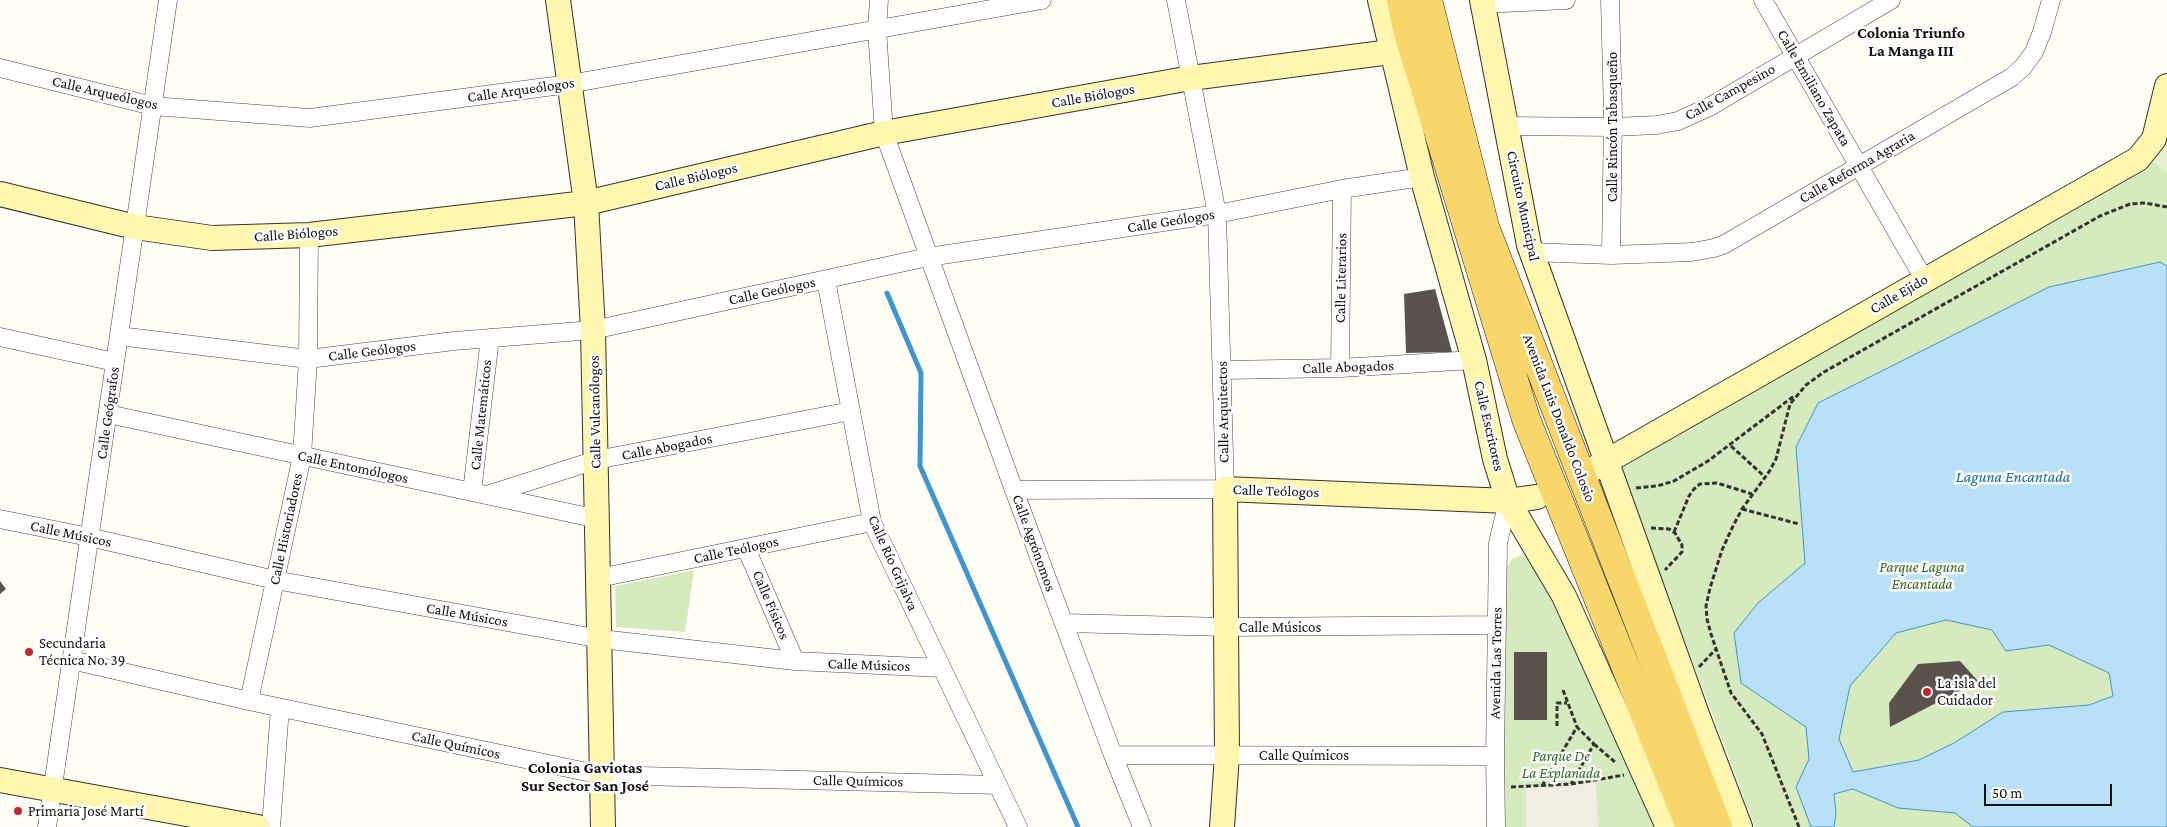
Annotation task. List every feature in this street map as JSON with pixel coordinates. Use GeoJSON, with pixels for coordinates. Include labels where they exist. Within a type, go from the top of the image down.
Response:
{"type":"FeatureCollection","features":[{"type":"Feature","properties":{"kind":"main road","name":"Avenida Luis Donaldo Colosio"},"geometry":{"type":"LineString","coordinates":[[1402,0],[1407,30],[1526,419],[1690,827]]}},
{"type":"Feature","properties":{"kind":"main road","name":"Avenida Luis Donaldo Colosio"},"geometry":{"type":"LineString","coordinates":[[1428,0],[1485,227],[1718,827]]}},
{"type":"Feature","properties":{"kind":"street","name":"Calle Geógrafos"},"geometry":{"type":"LineString","coordinates":[[47,827],[168,0]]}},
{"type":"Feature","properties":{"kind":"street","name":"Calle Vulcanólogos"},"geometry":{"type":"LineString","coordinates":[[558,0],[586,203],[593,330],[601,639],[600,775],[603,827]]}},
{"type":"Feature","properties":{"kind":"street"},"geometry":{"type":"LineString","coordinates":[[877,29],[879,0]]}},
{"type":"Feature","properties":{"kind":"street","name":"Calle Arqueólogos"},"geometry":{"type":"LineString","coordinates":[[0,68],[153,106],[310,118],[569,84],[1042,0]]}},
{"type":"Feature","properties":{"kind":"street","name":"Calle Arquitectos"},"geometry":{"type":"LineString","coordinates":[[1176,0],[1217,214],[1222,370],[1226,627],[1227,755],[1222,827]]}},
{"type":"Feature","properties":{"kind":"street","name":"Calle Escritores"},"geometry":{"type":"LineString","coordinates":[[1380,0],[1390,52],[1422,177],[1474,360],[1495,459],[1508,500],[1530,534],[1564,596],[1668,827]]}},
{"type":"Feature","properties":{"kind":"street"},"geometry":{"type":"LineString","coordinates":[[1482,2],[1566,0]]}},
{"type":"Feature","properties":{"kind":"street","name":"Calle Rincón Tabasqueño"},"geometry":{"type":"LineString","coordinates":[[1610,0],[1613,127],[1612,255]]}},
{"type":"Feature","properties":{"kind":"street","name":"Calle Emiliano Zapata"},"geometry":{"type":"LineString","coordinates":[[1763,0],[1924,279]]}},
{"type":"Feature","properties":{"kind":"street","name":"Calle Campesino"},"geometry":{"type":"LineString","coordinates":[[1506,126],[1613,127],[1662,124],[1689,117],[1711,106],[1891,0]]}},
{"type":"Feature","properties":{"kind":"street","name":"Calle Reforma Agraria"},"geometry":{"type":"LineString","coordinates":[[1531,252],[1612,255],[1692,252],[1714,248],[1746,232],[2018,72],[2028,61],[2039,42],[2051,0]]}},
{"type":"Feature","properties":{"kind":"street","name":"Circuito Municipal"},"geometry":{"type":"LineString","coordinates":[[1482,2],[1531,252],[1598,467]]}},
{"type":"Feature","properties":{"kind":"street","name":"Calle Agrónomos"},"geometry":{"type":"LineString","coordinates":[[877,29],[884,133],[1014,490],[1113,755],[1142,827]]}},
{"type":"Feature","properties":{"kind":"street","name":"Calle Biólogos"},"geometry":{"type":"LineString","coordinates":[[0,194],[135,227],[212,238],[309,235],[586,203],[884,133],[1191,78],[1390,52]]}},
{"type":"Feature","properties":{"kind":"street","name":"Calle Ejido"},"geometry":{"type":"LineString","coordinates":[[1598,467],[1924,279],[2138,159],[2154,139],[2167,86]]}},
{"type":"Feature","properties":{"kind":"street","name":"Calle Geólogos"},"geometry":{"type":"LineString","coordinates":[[119,336],[308,359],[490,338],[593,330],[928,257],[1217,214],[1342,189],[1422,177]]}},
{"type":"Feature","properties":{"kind":"street","name":"Calle Literarios"},"geometry":{"type":"LineString","coordinates":[[1340,368],[1342,189]]}},
{"type":"Feature","properties":{"kind":"street","name":"Calle Historiadores"},"geometry":{"type":"LineString","coordinates":[[248,701],[302,456],[308,359],[309,235]]}},
{"type":"Feature","properties":{"kind":"street","name":"Calle Río Grijalva"},"geometry":{"type":"LineString","coordinates":[[826,280],[872,522],[1018,827]]}},
{"type":"Feature","properties":{"kind":"street"},"geometry":{"type":"LineString","coordinates":[[0,337],[115,362]]}},
{"type":"Feature","properties":{"kind":"street","name":"Calle Matemáticos"},"geometry":{"type":"LineString","coordinates":[[479,494],[490,338]]}},
{"type":"Feature","properties":{"kind":"street","name":"Calle Abogados"},"geometry":{"type":"LineString","coordinates":[[1222,370],[1340,368],[1474,360]]}},
{"type":"Feature","properties":{"kind":"street","name":"Calle Abogados"},"geometry":{"type":"LineString","coordinates":[[479,494],[596,460],[851,411]]}},
{"type":"Feature","properties":{"kind":"street","name":"Calle Entomólogos"},"geometry":{"type":"LineString","coordinates":[[108,414],[598,519]]}},
{"type":"Feature","properties":{"kind":"street","name":"Avenida Luis Donaldo Colosio"},"geometry":{"type":"LineString","coordinates":[[1598,467],[1614,486],[1740,827]]}},
{"type":"Feature","properties":{"kind":"street","name":"Calle Teólogos"},"geometry":{"type":"LineString","coordinates":[[1014,490],[1224,489],[1508,500],[1537,496]]}},
{"type":"Feature","properties":{"kind":"street","name":"Avenida Las Torres"},"geometry":{"type":"LineString","coordinates":[[1496,827],[1498,543],[1508,500]]}},
{"type":"Feature","properties":{"kind":"street","name":"Calle Músicos"},"geometry":{"type":"LineString","coordinates":[[0,519],[90,537],[275,580],[601,639],[795,661],[941,668]]}},
{"type":"Feature","properties":{"kind":"street","name":"Calle Teólogos"},"geometry":{"type":"LineString","coordinates":[[599,578],[872,522]]}},
{"type":"Feature","properties":{"kind":"street"},"geometry":{"type":"LineString","coordinates":[[1498,543],[1508,538],[1530,534]]}},
{"type":"Feature","properties":{"kind":"street","name":"Calle Físicos"},"geometry":{"type":"LineString","coordinates":[[746,548],[795,661]]}},
{"type":"Feature","properties":{"kind":"street","name":"Calle Músicos"},"geometry":{"type":"LineString","coordinates":[[1064,623],[1226,627],[1497,625]]}},
{"type":"Feature","properties":{"kind":"street","name":"Calle Químicos"},"geometry":{"type":"LineString","coordinates":[[71,660],[280,708],[600,775],[998,785]]}},
{"type":"Feature","properties":{"kind":"street"},"geometry":{"type":"LineString","coordinates":[[270,827],[280,708]]}},
{"type":"Feature","properties":{"kind":"street","name":"Calle Químicos"},"geometry":{"type":"LineString","coordinates":[[1113,755],[1495,756]]}},
{"type":"Feature","properties":{"kind":"street"},"geometry":{"type":"LineString","coordinates":[[0,780],[258,827]]}},
{"type":"Feature","properties":{"kind":"path"},"geometry":{"type":"LineString","coordinates":[[1614,486],[1627,489],[1642,488],[1674,481],[1731,446],[1762,419],[1832,367],[2100,216],[2130,204],[2145,202],[2167,207]]}},
{"type":"Feature","properties":{"kind":"path"},"geometry":{"type":"LineString","coordinates":[[1797,394],[1786,415],[1776,459],[1742,509],[1722,550],[1706,606],[1707,619],[1731,693],[1762,734],[1799,827]]}},
{"type":"Feature","properties":{"kind":"path"},"geometry":{"type":"LineString","coordinates":[[1731,446],[1765,477]]}},
{"type":"Feature","properties":{"kind":"path"},"geometry":{"type":"LineString","coordinates":[[1674,532],[1689,496],[1700,484],[1717,483],[1752,494]]}},
{"type":"Feature","properties":{"kind":"path"},"geometry":{"type":"LineString","coordinates":[[1742,509],[1799,524]]}},
{"type":"Feature","properties":{"kind":"path"},"geometry":{"type":"LineString","coordinates":[[1631,530],[1653,528],[1669,530],[1674,532],[1679,538],[1682,552],[1669,568],[1650,580]]}},
{"type":"Feature","properties":{"kind":"path"},"geometry":{"type":"LineString","coordinates":[[1495,787],[1571,784],[1630,774],[1577,727],[1562,690]]}},
{"type":"Feature","properties":{"kind":"path"},"geometry":{"type":"LineString","coordinates":[[1557,726],[1556,703],[1567,703]]}},
{"type":"Feature","properties":{"kind":"path"},"geometry":{"type":"LineString","coordinates":[[1542,786],[1577,727]]}},
{"type":"Feature","properties":{"kind":"path"},"geometry":{"type":"LineString","coordinates":[[1571,784],[1594,744]]}},
{"type":"Feature","properties":{"kind":"green space","name":"Laguna Encantada"},"geometry":{"type":"Polygon","coordinates":[[[2167,129],[2167,827],[1755,827],[1619,467],[2044,227],[2134,173],[2167,129]]]}},
{"type":"Feature","properties":{"kind":"green space"},"geometry":{"type":"Polygon","coordinates":[[[2167,129],[2167,173],[2151,161],[2167,129]]]}},
{"type":"Feature","properties":{"kind":"green space","name":"Parque De La Explanada"},"geometry":{"type":"Polygon","coordinates":[[[1526,553],[1533,556],[1659,827],[1500,827],[1505,570],[1512,559],[1526,553]]]}},
{"type":"Feature","properties":{"kind":"green space"},"geometry":{"type":"Polygon","coordinates":[[[694,570],[685,632],[616,627],[615,586],[694,570]]]}},
{"type":"Feature","properties":{"kind":"shaded area"},"geometry":{"type":"Polygon","coordinates":[[[1596,782],[1598,827],[1526,827],[1526,788],[1596,782]]]}},
{"type":"Feature","properties":{"kind":"water","name":"Laguna Encantada"},"geometry":{"type":"Polygon","coordinates":[[[2160,262],[2167,266],[2167,827],[1973,827],[1955,813],[1898,808],[1853,789],[1834,794],[1836,813],[1834,827],[1811,827],[1796,787],[1809,759],[1806,727],[1741,683],[1734,633],[1758,603],[1805,563],[1796,447],[1818,403],[2049,287],[2160,262]],[[1946,620],[1896,633],[1850,686],[1839,739],[1853,772],[1919,760],[1954,743],[2003,712],[2089,705],[2113,696],[2109,673],[2049,645],[2006,651],[1992,630],[1946,620]]]}},
{"type":"Feature","properties":{"kind":"building"},"geometry":{"type":"Polygon","coordinates":[[[1435,289],[1452,352],[1406,353],[1404,294],[1435,289]]]}},
{"type":"Feature","properties":{"kind":"building"},"geometry":{"type":"Polygon","coordinates":[[[0,581],[6,589],[0,594],[0,581]]]}},
{"type":"Feature","properties":{"kind":"building"},"geometry":{"type":"Polygon","coordinates":[[[1514,652],[1547,652],[1547,720],[1514,720],[1514,652]]]}},
{"type":"Feature","properties":{"kind":"building","name":"La isla del Cuidador"},"geometry":{"type":"Polygon","coordinates":[[[1960,661],[1978,681],[1890,727],[1889,703],[1918,664],[1960,661]]]}},
{"type":"Feature","properties":{"kind":"waterway"},"geometry":{"type":"LineString","coordinates":[[887,293],[921,373],[920,466],[1078,827]]}},
{"type":"Feature","properties":{"kind":"place","name":"Secundaria Técnica No. 39"},"geometry":{"type":"Point","coordinates":[29,652]}},
{"type":"Feature","properties":{"kind":"place","name":"La isla del Cuidador"},"geometry":{"type":"Point","coordinates":[1927,692]}},
{"type":"Feature","properties":{"kind":"place","name":"Primaria José Martí"},"geometry":{"type":"Point","coordinates":[18,811]}},
{"type":"Feature","properties":{"kind":"district","name":"Colonia Triunfo La Manga III"},"geometry":{"type":"Point","coordinates":[1911,42]}},
{"type":"Feature","properties":{"kind":"district","name":"Colonia Gaviotas Sur Sector San José"},"geometry":{"type":"Point","coordinates":[585,777]}},
{"type":"Feature","properties":{"kind":"park label","name":"Parque Laguna Encantada"},"geometry":{"type":"Point","coordinates":[1922,576]}}]}
